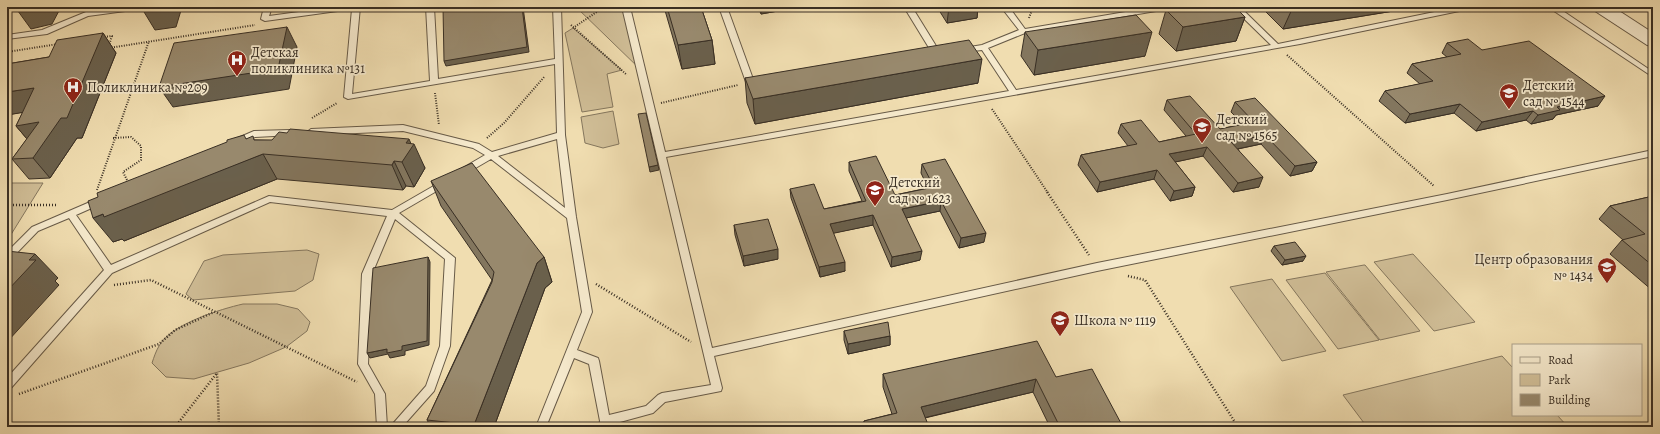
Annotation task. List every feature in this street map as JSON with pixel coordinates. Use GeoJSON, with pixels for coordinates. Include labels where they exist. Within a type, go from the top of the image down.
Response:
{"type":"FeatureCollection","features":[{"type":"Feature","properties":{"kind":"street"},"geometry":{"type":"LineString","coordinates":[[1601,7],[1653,41]]}},
{"type":"Feature","properties":{"kind":"lane"},"geometry":{"type":"LineString","coordinates":[[7,37],[44,32],[86,14],[140,7]]}},
{"type":"Feature","properties":{"kind":"lane"},"geometry":{"type":"LineString","coordinates":[[268,7],[265,19],[351,7]]}},
{"type":"Feature","properties":{"kind":"lane"},"geometry":{"type":"LineString","coordinates":[[356,7],[348,97],[558,61]]}},
{"type":"Feature","properties":{"kind":"lane"},"geometry":{"type":"LineString","coordinates":[[430,7],[434,82]]}},
{"type":"Feature","properties":{"kind":"lane"},"geometry":{"type":"LineString","coordinates":[[571,352],[594,361],[604,424],[649,410],[662,398],[717,388],[648,92],[626,7]]}},
{"type":"Feature","properties":{"kind":"lane"},"geometry":{"type":"LineString","coordinates":[[723,7],[750,82],[766,79]]}},
{"type":"Feature","properties":{"kind":"lane"},"geometry":{"type":"LineString","coordinates":[[908,7],[941,53],[984,47],[1023,31],[1168,7]]}},
{"type":"Feature","properties":{"kind":"lane"},"geometry":{"type":"LineString","coordinates":[[1005,7],[1023,31]]}},
{"type":"Feature","properties":{"kind":"lane"},"geometry":{"type":"LineString","coordinates":[[1236,7],[1276,46]]}},
{"type":"Feature","properties":{"kind":"lane"},"geometry":{"type":"LineString","coordinates":[[663,156],[1276,46],[1469,7]]}},
{"type":"Feature","properties":{"kind":"lane"},"geometry":{"type":"LineString","coordinates":[[1552,7],[1653,75]]}},
{"type":"Feature","properties":{"kind":"lane"},"geometry":{"type":"LineString","coordinates":[[541,427],[587,312],[571,217],[561,135],[557,10]]}},
{"type":"Feature","properties":{"kind":"lane"},"geometry":{"type":"LineString","coordinates":[[984,47],[1014,93]]}},
{"type":"Feature","properties":{"kind":"lane"},"geometry":{"type":"LineString","coordinates":[[225,147],[254,134],[403,128],[476,146],[491,155],[571,217]]}},
{"type":"Feature","properties":{"kind":"lane"},"geometry":{"type":"LineString","coordinates":[[382,427],[380,394],[364,364],[367,274],[393,213],[491,155],[561,135]]}},
{"type":"Feature","properties":{"kind":"lane"},"geometry":{"type":"LineString","coordinates":[[708,353],[1097,267],[1447,197],[1653,153]]}},
{"type":"Feature","properties":{"kind":"lane"},"geometry":{"type":"LineString","coordinates":[[7,258],[35,229],[131,187]]}},
{"type":"Feature","properties":{"kind":"lane"},"geometry":{"type":"LineString","coordinates":[[7,385],[109,270],[269,199],[393,213],[450,258],[445,346],[430,388],[395,427]]}},
{"type":"Feature","properties":{"kind":"lane"},"geometry":{"type":"LineString","coordinates":[[71,214],[109,270]]}},
{"type":"Feature","properties":{"kind":"path"},"geometry":{"type":"LineString","coordinates":[[558,38],[604,7]]}},
{"type":"Feature","properties":{"kind":"path"},"geometry":{"type":"LineString","coordinates":[[557,10],[573,28],[648,92]]}},
{"type":"Feature","properties":{"kind":"path"},"geometry":{"type":"LineString","coordinates":[[97,38],[112,36],[108,48],[264,24],[265,19]]}},
{"type":"Feature","properties":{"kind":"path"},"geometry":{"type":"LineString","coordinates":[[92,204],[113,138],[149,41]]}},
{"type":"Feature","properties":{"kind":"path"},"geometry":{"type":"LineString","coordinates":[[7,52],[59,44]]}},
{"type":"Feature","properties":{"kind":"path"},"geometry":{"type":"LineString","coordinates":[[1276,46],[1447,197]]}},
{"type":"Feature","properties":{"kind":"path"},"geometry":{"type":"LineString","coordinates":[[476,146],[504,123],[558,61]]}},
{"type":"Feature","properties":{"kind":"path"},"geometry":{"type":"LineString","coordinates":[[434,82],[440,138]]}},
{"type":"Feature","properties":{"kind":"path"},"geometry":{"type":"LineString","coordinates":[[651,105],[750,82]]}},
{"type":"Feature","properties":{"kind":"path"},"geometry":{"type":"LineString","coordinates":[[296,133],[348,97]]}},
{"type":"Feature","properties":{"kind":"path"},"geometry":{"type":"LineString","coordinates":[[113,138],[131,137],[141,146],[141,160],[123,172],[131,187]]}},
{"type":"Feature","properties":{"kind":"path"},"geometry":{"type":"LineString","coordinates":[[7,205],[61,205]]}},
{"type":"Feature","properties":{"kind":"path"},"geometry":{"type":"LineString","coordinates":[[581,274],[708,353]]}},
{"type":"Feature","properties":{"kind":"path"},"geometry":{"type":"LineString","coordinates":[[93,288],[152,280],[380,394]]}},
{"type":"Feature","properties":{"kind":"path"},"geometry":{"type":"LineString","coordinates":[[14,396],[159,344],[175,330],[214,312]]}},
{"type":"Feature","properties":{"kind":"path"},"geometry":{"type":"LineString","coordinates":[[175,427],[217,373],[219,427]]}},
{"type":"Feature","properties":{"kind":"green space"},"geometry":{"type":"Polygon","coordinates":[[[576,7],[626,7],[642,71],[576,7]]]}},
{"type":"Feature","properties":{"kind":"green space"},"geometry":{"type":"Polygon","coordinates":[[[573,28],[622,70],[607,74],[613,107],[582,112],[565,33],[573,28]]]}},
{"type":"Feature","properties":{"kind":"green space"},"geometry":{"type":"Polygon","coordinates":[[[613,111],[619,144],[603,148],[585,143],[581,117],[613,111]]]}},
{"type":"Feature","properties":{"kind":"green space"},"geometry":{"type":"Polygon","coordinates":[[[7,183],[43,183],[7,241],[7,183]]]}},
{"type":"Feature","properties":{"kind":"green space"},"geometry":{"type":"Polygon","coordinates":[[[307,250],[319,254],[313,280],[295,291],[193,300],[186,294],[204,261],[223,255],[307,250]]]}},
{"type":"Feature","properties":{"kind":"green space"},"geometry":{"type":"Polygon","coordinates":[[[1413,254],[1475,322],[1434,331],[1374,262],[1413,254]]]}},
{"type":"Feature","properties":{"kind":"green space"},"geometry":{"type":"Polygon","coordinates":[[[1365,265],[1420,331],[1380,340],[1326,272],[1365,265]]]}},
{"type":"Feature","properties":{"kind":"green space"},"geometry":{"type":"Polygon","coordinates":[[[1325,273],[1379,340],[1338,349],[1286,280],[1325,273]]]}},
{"type":"Feature","properties":{"kind":"green space"},"geometry":{"type":"Polygon","coordinates":[[[1272,279],[1326,351],[1282,361],[1230,287],[1272,279]]]}},
{"type":"Feature","properties":{"kind":"green space"},"geometry":{"type":"Polygon","coordinates":[[[243,304],[277,304],[298,309],[310,322],[307,331],[286,347],[249,363],[194,379],[166,377],[152,363],[159,346],[165,338],[174,331],[197,319],[243,304]]]}},
{"type":"Feature","properties":{"kind":"green space"},"geometry":{"type":"Polygon","coordinates":[[[1502,356],[1512,367],[1512,416],[1558,416],[1568,427],[1367,427],[1343,395],[1502,356]]]}},
{"type":"Feature","properties":{"kind":"building"},"geometry":{"type":"Polygon","coordinates":[[[443,7],[522,7],[527,47],[444,61],[443,7]]]}},
{"type":"Feature","properties":{"kind":"building"},"geometry":{"type":"Polygon","coordinates":[[[667,7],[701,7],[712,40],[678,45],[667,7]]]}},
{"type":"Feature","properties":{"kind":"building"},"geometry":{"type":"Polygon","coordinates":[[[760,7],[773,7],[761,9],[760,7]]]}},
{"type":"Feature","properties":{"kind":"building"},"geometry":{"type":"Polygon","coordinates":[[[1184,7],[1235,7],[1245,17],[1183,27],[1166,10],[1184,7]]]}},
{"type":"Feature","properties":{"kind":"building"},"geometry":{"type":"Polygon","coordinates":[[[1136,15],[1152,32],[1038,50],[1025,32],[1136,15]]]}},
{"type":"Feature","properties":{"kind":"building"},"geometry":{"type":"Polygon","coordinates":[[[287,27],[278,69],[159,87],[174,43],[287,27]]]}},
{"type":"Feature","properties":{"kind":"building"},"geometry":{"type":"Polygon","coordinates":[[[103,33],[67,118],[61,118],[33,158],[12,159],[39,122],[16,126],[34,88],[7,92],[7,64],[49,57],[57,40],[103,33]]]}},
{"type":"Feature","properties":{"kind":"building"},"geometry":{"type":"Polygon","coordinates":[[[1468,39],[1482,50],[1529,41],[1605,96],[1557,107],[1560,110],[1538,115],[1533,111],[1482,122],[1460,104],[1410,114],[1385,91],[1433,81],[1412,64],[1461,54],[1447,43],[1468,39]]]}},
{"type":"Feature","properties":{"kind":"building"},"geometry":{"type":"Polygon","coordinates":[[[969,40],[982,59],[753,99],[745,78],[969,40]]]}},
{"type":"Feature","properties":{"kind":"building"},"geometry":{"type":"Polygon","coordinates":[[[1190,96],[1220,129],[1254,122],[1235,102],[1255,98],[1317,162],[1295,166],[1265,135],[1231,142],[1263,177],[1238,183],[1207,147],[1169,154],[1195,187],[1174,191],[1157,170],[1100,182],[1081,155],[1137,144],[1121,124],[1141,120],[1159,142],[1196,134],[1167,100],[1190,96]]]}},
{"type":"Feature","properties":{"kind":"building"},"geometry":{"type":"Polygon","coordinates":[[[646,113],[658,165],[649,167],[638,114],[646,113]]]}},
{"type":"Feature","properties":{"kind":"building"},"geometry":{"type":"Polygon","coordinates":[[[290,129],[409,139],[406,143],[414,144],[402,162],[394,161],[392,165],[263,154],[104,217],[103,214],[93,218],[88,201],[98,197],[97,193],[227,142],[227,140],[244,135],[246,139],[253,136],[254,140],[272,140],[279,132],[287,133],[290,129]]]}},
{"type":"Feature","properties":{"kind":"building"},"geometry":{"type":"Polygon","coordinates":[[[876,156],[895,195],[934,187],[922,164],[945,159],[986,233],[961,238],[941,201],[902,209],[922,251],[892,257],[873,215],[830,224],[845,262],[819,267],[790,189],[814,184],[824,209],[866,201],[849,162],[876,156]]]}},
{"type":"Feature","properties":{"kind":"building"},"geometry":{"type":"Polygon","coordinates":[[[472,163],[544,257],[537,263],[474,425],[427,420],[492,282],[494,272],[431,181],[472,163]]]}},
{"type":"Feature","properties":{"kind":"building"},"geometry":{"type":"Polygon","coordinates":[[[1653,196],[1653,266],[1622,240],[1645,234],[1610,206],[1653,196]]]}},
{"type":"Feature","properties":{"kind":"building"},"geometry":{"type":"Polygon","coordinates":[[[768,219],[778,249],[743,256],[734,225],[768,219]]]}},
{"type":"Feature","properties":{"kind":"building"},"geometry":{"type":"Polygon","coordinates":[[[1295,242],[1306,256],[1285,260],[1274,246],[1295,242]]]}},
{"type":"Feature","properties":{"kind":"building"},"geometry":{"type":"Polygon","coordinates":[[[7,251],[35,254],[29,260],[36,260],[7,291],[7,251]]]}},
{"type":"Feature","properties":{"kind":"building"},"geometry":{"type":"Polygon","coordinates":[[[428,257],[427,341],[402,346],[402,350],[387,353],[387,349],[367,353],[373,268],[428,257]]]}},
{"type":"Feature","properties":{"kind":"building"},"geometry":{"type":"Polygon","coordinates":[[[888,322],[890,336],[848,344],[844,331],[888,322]]]}},
{"type":"Feature","properties":{"kind":"building"},"geometry":{"type":"Polygon","coordinates":[[[1037,341],[1056,377],[1092,369],[1123,427],[1060,427],[1036,379],[921,407],[929,427],[866,427],[864,421],[897,413],[883,374],[1037,341]]]}},
{"type":"Feature","properties":{"kind":"place","name":"Детская поликлиника №131"},"geometry":{"type":"Point","coordinates":[237,77]}},
{"type":"Feature","properties":{"kind":"place","name":"Поликлиника №209"},"geometry":{"type":"Point","coordinates":[73,104]}},
{"type":"Feature","properties":{"kind":"place","name":"Детский сад № 1544"},"geometry":{"type":"Point","coordinates":[1509,110]}},
{"type":"Feature","properties":{"kind":"place","name":"Детский сад № 1565"},"geometry":{"type":"Point","coordinates":[1202,144]}},
{"type":"Feature","properties":{"kind":"place","name":"Детский сад № 1623"},"geometry":{"type":"Point","coordinates":[875,207]}},
{"type":"Feature","properties":{"kind":"place","name":"Центр образования № 1434"},"geometry":{"type":"Point","coordinates":[1607,284]}},
{"type":"Feature","properties":{"kind":"place","name":"Школа № 1119"},"geometry":{"type":"Point","coordinates":[1060,337]}}]}
